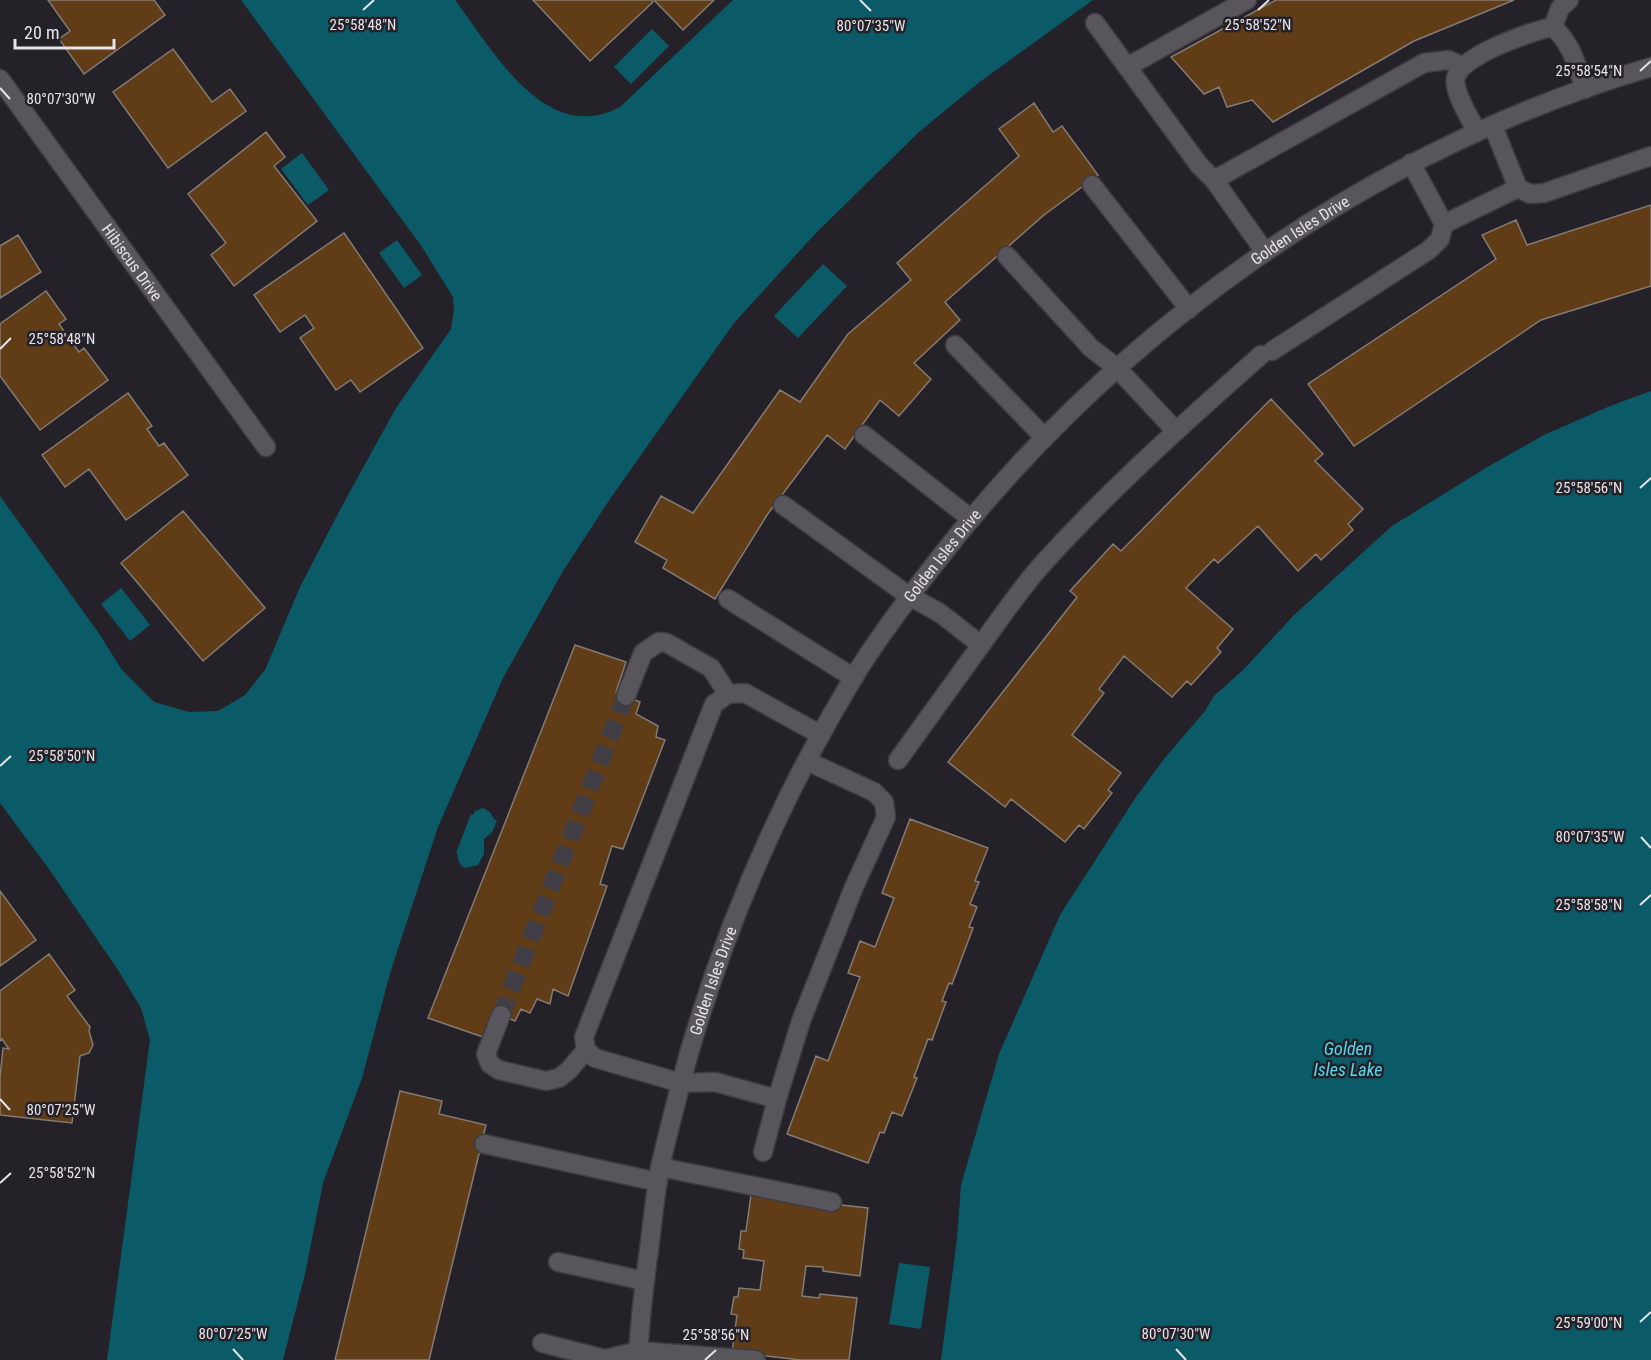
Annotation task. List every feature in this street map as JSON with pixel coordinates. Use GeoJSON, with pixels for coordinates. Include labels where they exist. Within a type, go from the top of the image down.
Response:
{"type":"FeatureCollection","features":[{"type":"Feature","properties":{"kind":"street"},"geometry":{"type":"LineString","coordinates":[[1127,67],[1247,0]]}},
{"type":"Feature","properties":{"kind":"street"},"geometry":{"type":"LineString","coordinates":[[1553,27],[1560,8],[1569,0]]}},
{"type":"Feature","properties":{"kind":"street"},"geometry":{"type":"LineString","coordinates":[[1095,23],[1199,165],[1214,180],[1265,252]]}},
{"type":"Feature","properties":{"kind":"street"},"geometry":{"type":"LineString","coordinates":[[1553,27],[1539,30],[1475,57],[1462,66],[1456,77],[1456,89],[1485,129],[1518,188],[1530,194],[1544,193],[1651,156]]}},
{"type":"Feature","properties":{"kind":"street"},"geometry":{"type":"LineString","coordinates":[[1553,27],[1570,47],[1586,89]]}},
{"type":"Feature","properties":{"kind":"street"},"geometry":{"type":"LineString","coordinates":[[1214,180],[1425,63],[1448,60],[1462,66]]}},
{"type":"Feature","properties":{"kind":"street","name":"Golden Isles Drive"},"geometry":{"type":"LineString","coordinates":[[639,1356],[645,1281],[659,1175],[699,1020],[730,927],[768,837],[821,735],[854,678],[909,596],[970,518],[1044,437],[1117,368],[1189,309],[1265,252],[1338,205],[1411,164],[1485,129],[1586,89],[1651,68]]}},
{"type":"Feature","properties":{"kind":"street","name":"Hibiscus Drive"},"geometry":{"type":"LineString","coordinates":[[0,79],[266,447]]}},
{"type":"Feature","properties":{"kind":"street"},"geometry":{"type":"LineString","coordinates":[[898,760],[1038,570],[1105,498],[1175,430],[1267,353],[1429,250],[1440,239],[1444,224],[1411,164]]}},
{"type":"Feature","properties":{"kind":"street"},"geometry":{"type":"LineString","coordinates":[[1092,185],[1189,309]]}},
{"type":"Feature","properties":{"kind":"street"},"geometry":{"type":"LineString","coordinates":[[1444,224],[1518,188]]}},
{"type":"Feature","properties":{"kind":"street"},"geometry":{"type":"LineString","coordinates":[[1007,256],[1091,348],[1117,368],[1175,430]]}},
{"type":"Feature","properties":{"kind":"street"},"geometry":{"type":"LineString","coordinates":[[955,345],[1044,437]]}},
{"type":"Feature","properties":{"kind":"street"},"geometry":{"type":"LineString","coordinates":[[864,435],[970,518]]}},
{"type":"Feature","properties":{"kind":"street"},"geometry":{"type":"LineString","coordinates":[[783,505],[909,596],[939,613],[981,645]]}},
{"type":"Feature","properties":{"kind":"street"},"geometry":{"type":"LineString","coordinates":[[728,599],[854,678]]}},
{"type":"Feature","properties":{"kind":"street"},"geometry":{"type":"LineString","coordinates":[[626,696],[643,653],[659,642],[711,668],[728,694]]}},
{"type":"Feature","properties":{"kind":"street"},"geometry":{"type":"LineString","coordinates":[[777,1099],[715,1082],[681,1083],[596,1058],[586,1050],[584,1037],[714,704],[728,694],[745,693],[821,735]]}},
{"type":"Feature","properties":{"kind":"street"},"geometry":{"type":"LineString","coordinates":[[763,1152],[801,1021],[854,887],[886,817],[884,802],[874,792],[807,761]]}},
{"type":"Feature","properties":{"kind":"street"},"geometry":{"type":"LineString","coordinates":[[501,1015],[486,1054],[490,1064],[499,1070],[546,1081],[559,1078],[586,1050]]}},
{"type":"Feature","properties":{"kind":"street"},"geometry":{"type":"LineString","coordinates":[[484,1144],[659,1175],[832,1202]]}},
{"type":"Feature","properties":{"kind":"street"},"geometry":{"type":"LineString","coordinates":[[558,1262],[645,1281]]}},
{"type":"Feature","properties":{"kind":"street"},"geometry":{"type":"LineString","coordinates":[[542,1343],[604,1359],[639,1356],[756,1360]]}},
{"type":"Feature","properties":{"kind":"water"},"geometry":{"type":"Polygon","coordinates":[[[241,0],[455,0],[504,66],[524,87],[545,104],[568,114],[593,116],[620,107],[733,0],[1093,0],[981,81],[919,132],[816,233],[734,323],[610,499],[563,571],[503,678],[438,827],[391,970],[362,1078],[323,1183],[305,1274],[283,1360],[107,1360],[150,1040],[141,1008],[118,970],[49,869],[0,803],[0,496],[98,632],[122,670],[154,702],[189,712],[218,711],[245,695],[265,670],[300,587],[342,506],[396,408],[451,329],[454,310],[453,297],[422,247],[241,0]]]}},
{"type":"Feature","properties":{"kind":"water"},"geometry":{"type":"Polygon","coordinates":[[[652,29],[669,46],[631,84],[614,67],[652,29]]]}},
{"type":"Feature","properties":{"kind":"water"},"geometry":{"type":"Polygon","coordinates":[[[302,153],[329,190],[308,205],[281,169],[302,153]]]}},
{"type":"Feature","properties":{"kind":"water"},"geometry":{"type":"Polygon","coordinates":[[[397,240],[422,275],[404,288],[379,253],[397,240]]]}},
{"type":"Feature","properties":{"kind":"water"},"geometry":{"type":"Polygon","coordinates":[[[823,264],[847,286],[798,338],[774,316],[823,264]]]}},
{"type":"Feature","properties":{"kind":"water","name":"Golden Isles Lake"},"geometry":{"type":"Polygon","coordinates":[[[1651,391],[1651,1360],[941,1360],[957,1239],[961,1185],[999,1054],[1060,915],[1136,797],[1164,759],[1205,711],[1214,696],[1243,670],[1294,615],[1392,526],[1544,435],[1651,391]]]}},
{"type":"Feature","properties":{"kind":"water"},"geometry":{"type":"Polygon","coordinates":[[[121,588],[150,625],[130,641],[101,604],[121,588]]]}},
{"type":"Feature","properties":{"kind":"water"},"geometry":{"type":"Polygon","coordinates":[[[483,808],[490,812],[497,821],[492,832],[484,839],[484,854],[478,865],[465,868],[460,864],[456,853],[471,814],[483,808]]]}},
{"type":"Feature","properties":{"kind":"water"},"geometry":{"type":"Polygon","coordinates":[[[899,1263],[930,1267],[921,1329],[889,1324],[899,1263]]]}},
{"type":"Feature","properties":{"kind":"building"},"geometry":{"type":"Polygon","coordinates":[[[48,0],[154,0],[165,15],[84,74],[59,39],[70,31],[48,0]]]}},
{"type":"Feature","properties":{"kind":"building"},"geometry":{"type":"Polygon","coordinates":[[[533,0],[651,0],[653,2],[590,61],[533,0]]]}},
{"type":"Feature","properties":{"kind":"building"},"geometry":{"type":"Polygon","coordinates":[[[654,0],[714,0],[683,30],[654,0]]]}},
{"type":"Feature","properties":{"kind":"building"},"geometry":{"type":"Polygon","coordinates":[[[1276,0],[1514,0],[1414,41],[1273,122],[1252,100],[1227,107],[1219,87],[1204,94],[1171,57],[1276,0]]]}},
{"type":"Feature","properties":{"kind":"building"},"geometry":{"type":"Polygon","coordinates":[[[173,49],[212,102],[230,89],[246,111],[168,168],[113,92],[173,49]]]}},
{"type":"Feature","properties":{"kind":"building"},"geometry":{"type":"Polygon","coordinates":[[[1034,103],[1053,132],[1062,126],[1098,175],[1044,215],[945,302],[960,320],[914,363],[931,379],[899,416],[880,400],[845,449],[827,435],[767,515],[715,599],[663,568],[667,560],[635,542],[661,496],[693,513],[780,390],[800,402],[848,334],[911,280],[897,263],[1019,156],[999,129],[1034,103]]]}},
{"type":"Feature","properties":{"kind":"building"},"geometry":{"type":"Polygon","coordinates":[[[266,132],[285,157],[274,166],[317,221],[234,286],[211,255],[226,243],[188,194],[266,132]]]}},
{"type":"Feature","properties":{"kind":"building"},"geometry":{"type":"Polygon","coordinates":[[[1651,205],[1651,286],[1541,320],[1354,446],[1308,384],[1496,259],[1482,235],[1516,220],[1527,245],[1651,205]]]}},
{"type":"Feature","properties":{"kind":"building"},"geometry":{"type":"Polygon","coordinates":[[[344,233],[423,348],[360,392],[351,380],[336,390],[300,338],[314,328],[305,315],[280,332],[254,295],[344,233]]]}},
{"type":"Feature","properties":{"kind":"building"},"geometry":{"type":"Polygon","coordinates":[[[18,235],[41,272],[0,298],[0,246],[18,235]]]}},
{"type":"Feature","properties":{"kind":"building"},"geometry":{"type":"Polygon","coordinates":[[[46,291],[66,319],[59,324],[79,352],[84,348],[108,380],[40,430],[0,376],[0,324],[46,291]]]}},
{"type":"Feature","properties":{"kind":"building"},"geometry":{"type":"Polygon","coordinates":[[[128,393],[152,426],[147,429],[159,446],[164,443],[188,475],[126,520],[89,469],[65,487],[42,455],[128,393]]]}},
{"type":"Feature","properties":{"kind":"building"},"geometry":{"type":"Polygon","coordinates":[[[1271,399],[1323,454],[1315,461],[1363,509],[1348,524],[1353,530],[1321,560],[1316,554],[1298,571],[1258,526],[1218,563],[1214,559],[1186,588],[1233,629],[1217,648],[1221,652],[1191,685],[1187,681],[1172,697],[1124,656],[1099,689],[1104,693],[1072,735],[1121,773],[1108,790],[1112,793],[1084,829],[1079,825],[1065,842],[1011,799],[1005,807],[948,762],[1077,597],[1070,591],[1113,544],[1121,551],[1271,399]]]}},
{"type":"Feature","properties":{"kind":"building"},"geometry":{"type":"Polygon","coordinates":[[[183,511],[265,608],[203,661],[121,563],[183,511]]]}},
{"type":"Feature","properties":{"kind":"building"},"geometry":{"type":"Polygon","coordinates":[[[575,645],[626,662],[616,692],[640,702],[636,714],[658,726],[656,737],[665,740],[623,849],[612,846],[600,884],[607,886],[568,996],[553,989],[550,1004],[537,999],[530,1013],[521,1009],[515,1021],[493,1012],[483,1037],[428,1018],[575,645]]]}},
{"type":"Feature","properties":{"kind":"building"},"geometry":{"type":"Polygon","coordinates":[[[910,819],[988,848],[975,881],[979,882],[970,904],[977,907],[969,927],[973,928],[952,984],[949,983],[942,1001],[946,1002],[932,1040],[928,1039],[914,1077],[917,1078],[902,1116],[892,1112],[884,1133],[880,1132],[868,1163],[787,1134],[816,1056],[828,1061],[860,977],[848,973],[860,941],[875,947],[894,898],[882,893],[910,819]]]}},
{"type":"Feature","properties":{"kind":"building"},"geometry":{"type":"Polygon","coordinates":[[[0,891],[36,940],[0,966],[0,891]]]}},
{"type":"Feature","properties":{"kind":"building"},"geometry":{"type":"Polygon","coordinates":[[[49,954],[75,990],[67,996],[90,1027],[93,1045],[89,1053],[80,1056],[72,1123],[0,1115],[3,1048],[9,1049],[2,1039],[0,1041],[0,991],[49,954]]]}},
{"type":"Feature","properties":{"kind":"building"},"geometry":{"type":"Polygon","coordinates":[[[400,1091],[442,1101],[439,1114],[486,1125],[429,1360],[335,1360],[400,1091]]]}},
{"type":"Feature","properties":{"kind":"building"},"geometry":{"type":"Polygon","coordinates":[[[751,1195],[868,1208],[860,1276],[823,1271],[823,1267],[806,1266],[802,1296],[819,1298],[820,1294],[857,1298],[849,1360],[801,1360],[732,1352],[737,1315],[731,1314],[734,1297],[738,1297],[739,1288],[760,1290],[764,1261],[743,1258],[744,1250],[739,1249],[741,1231],[746,1231],[751,1195]]]}},
{"type":"Feature","properties":{"kind":"tunnel"},"geometry":{"type":"LineString","coordinates":[[501,1015],[626,696]]}}]}
